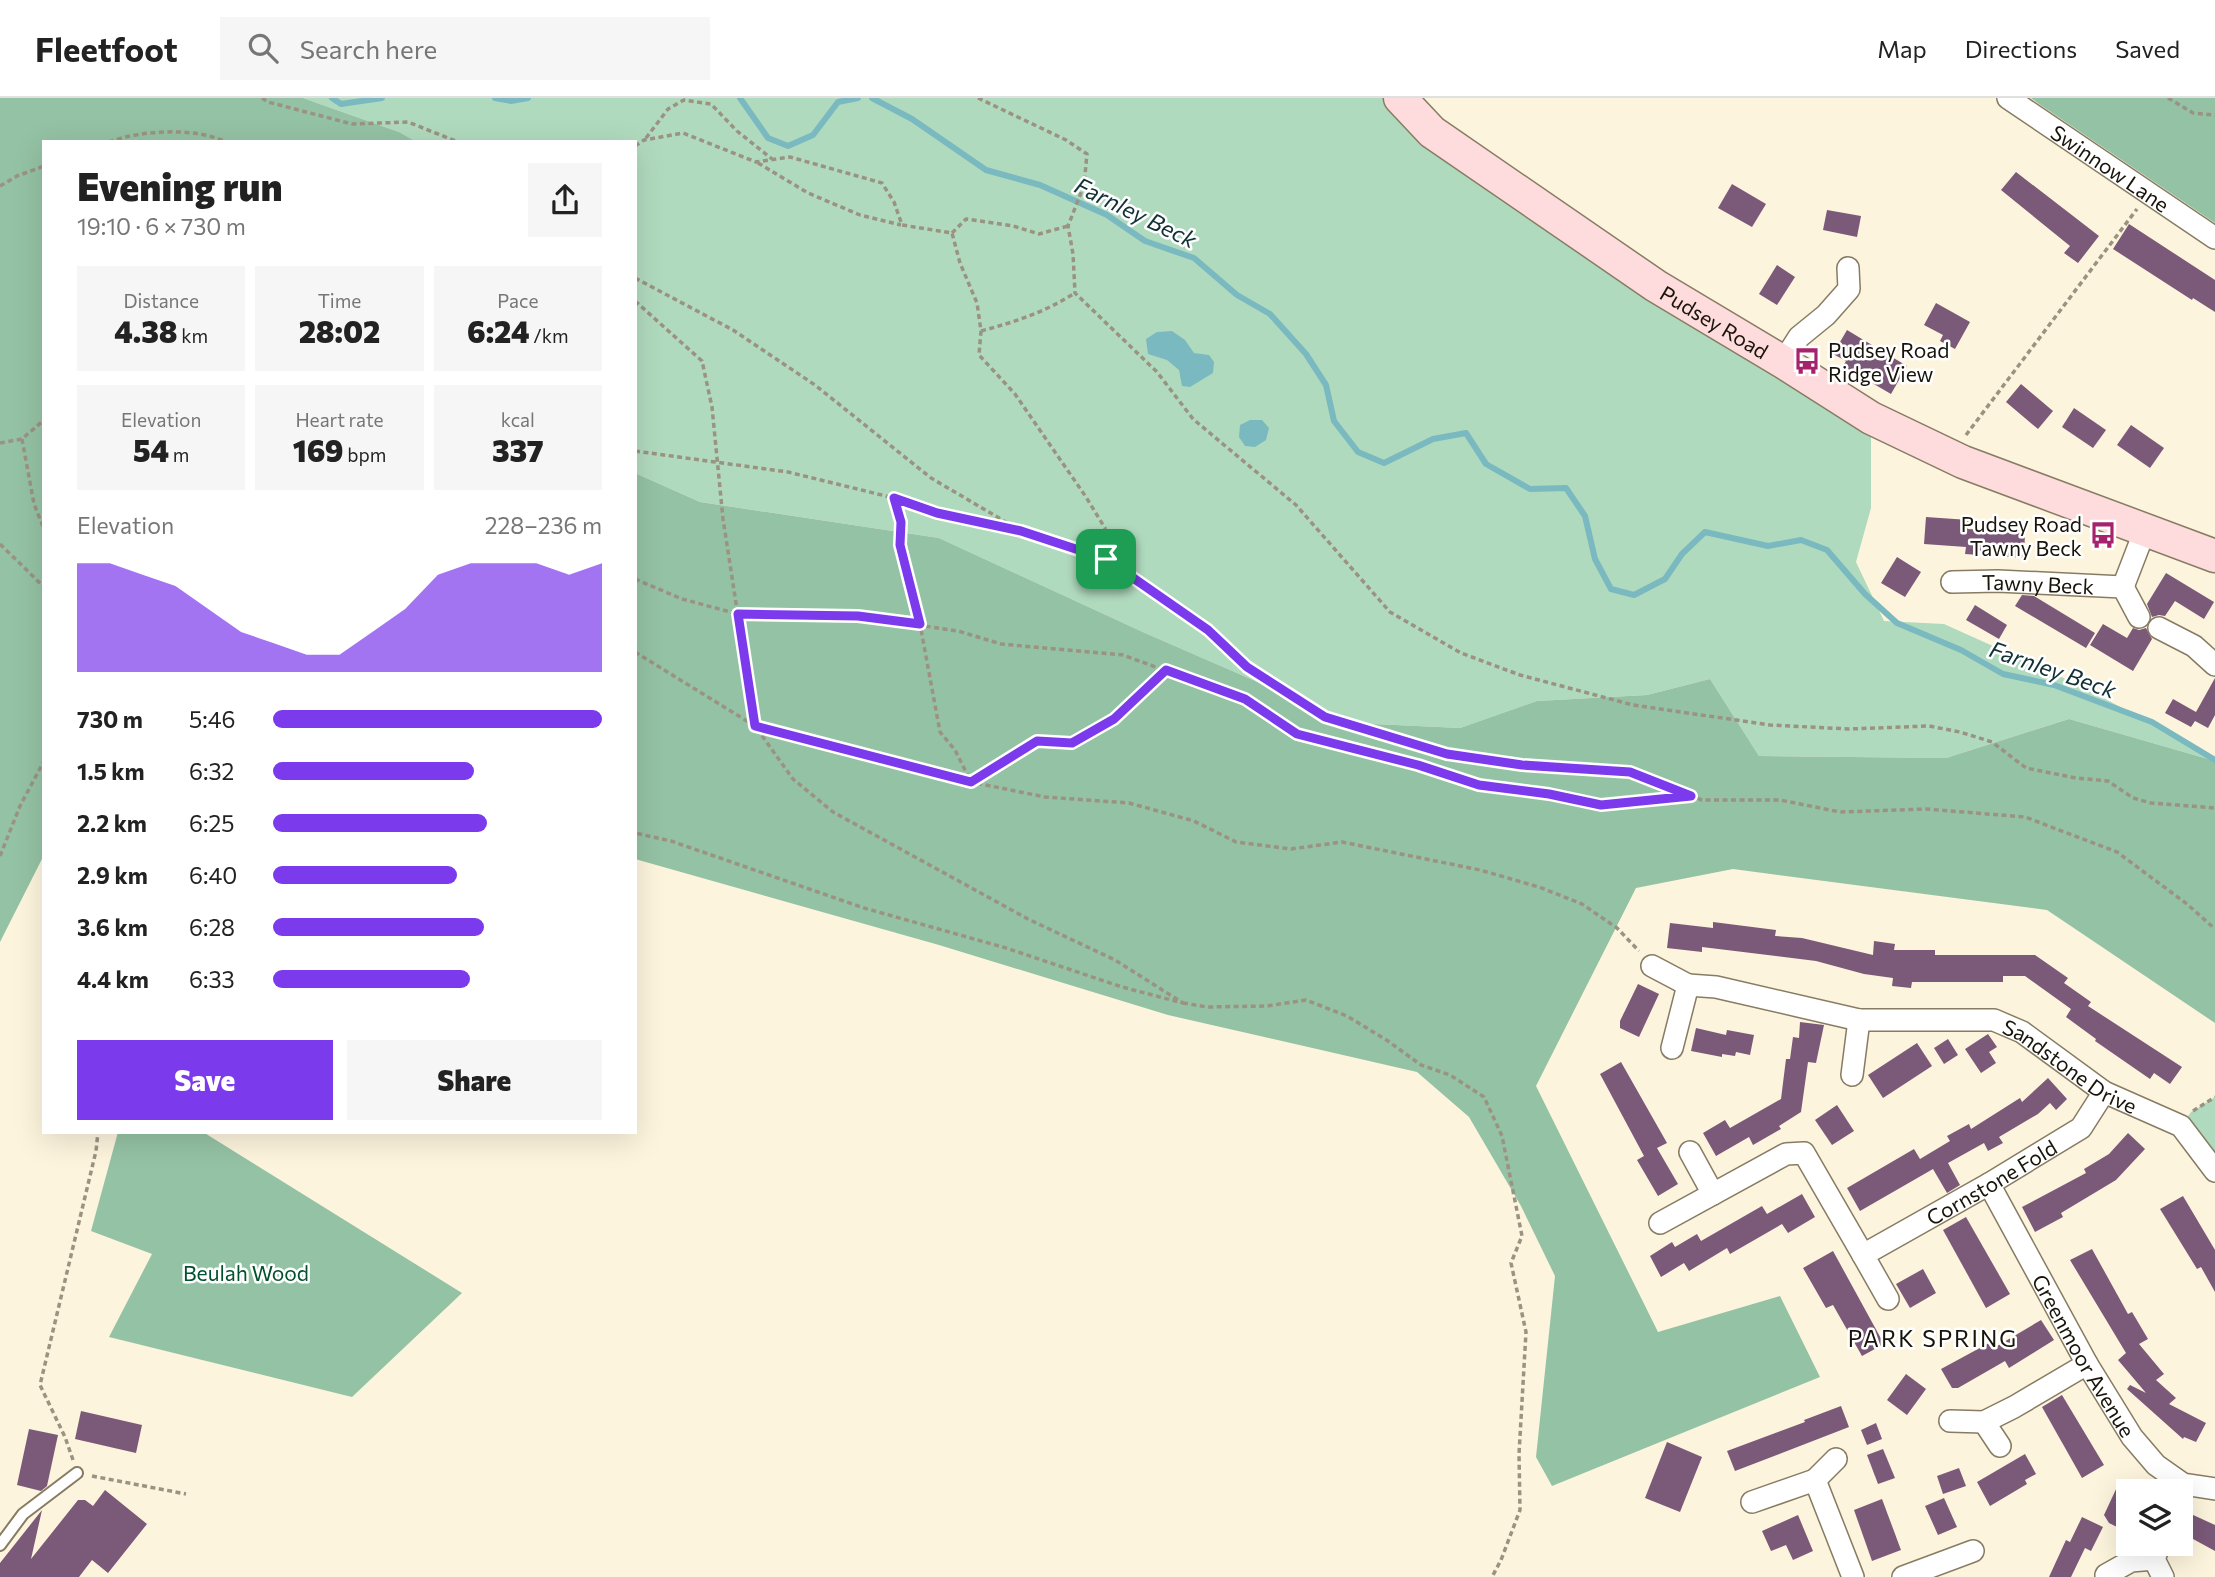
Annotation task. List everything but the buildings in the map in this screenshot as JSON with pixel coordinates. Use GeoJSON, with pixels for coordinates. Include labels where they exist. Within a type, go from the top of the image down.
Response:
{"type":"FeatureCollection","features":[{"type":"Feature","properties":{"kind":"main road","name":"Pudsey Road"},"geometry":{"type":"LineString","coordinates":[[1400,98],[1432,132],[1656,286],[1871,418],[1950,456],[2215,556]]}},
{"type":"Feature","properties":{"kind":"street","name":"Swinnow Lane"},"geometry":{"type":"LineString","coordinates":[[2008,98],[2215,238]]}},
{"type":"Feature","properties":{"kind":"street"},"geometry":{"type":"LineString","coordinates":[[1783,362],[1799,337],[1826,314],[1849,289],[1848,268]]}},
{"type":"Feature","properties":{"kind":"street","name":"Tawny Beck"},"geometry":{"type":"LineString","coordinates":[[2139,617],[2123,587],[2145,530]]}},
{"type":"Feature","properties":{"kind":"street","name":"Tawny Beck"},"geometry":{"type":"LineString","coordinates":[[1952,582],[1997,581],[2123,587]]}},
{"type":"Feature","properties":{"kind":"street"},"geometry":{"type":"LineString","coordinates":[[2159,628],[2213,657]]}},
{"type":"Feature","properties":{"kind":"street","name":"Sandstone Drive"},"geometry":{"type":"LineString","coordinates":[[1652,966],[1688,985],[1716,988],[1859,1020],[1994,1020],[2022,1032],[2104,1092],[2181,1126],[2215,1171]]}},
{"type":"Feature","properties":{"kind":"street"},"geometry":{"type":"LineString","coordinates":[[1672,1048],[1688,985]]}},
{"type":"Feature","properties":{"kind":"street"},"geometry":{"type":"LineString","coordinates":[[1852,1075],[1859,1020]]}},
{"type":"Feature","properties":{"kind":"street","name":"Cornstone Fold"},"geometry":{"type":"LineString","coordinates":[[1863,1255],[2081,1128],[2104,1092]]}},
{"type":"Feature","properties":{"kind":"street"},"geometry":{"type":"LineString","coordinates":[[1690,1152],[1713,1194]]}},
{"type":"Feature","properties":{"kind":"street"},"geometry":{"type":"LineString","coordinates":[[1660,1223],[1786,1154],[1804,1153],[1888,1299]]}},
{"type":"Feature","properties":{"kind":"street","name":"Greenmoor Avenue"},"geometry":{"type":"LineString","coordinates":[[1989,1184],[2087,1364],[2132,1437],[2156,1465],[2173,1479]]}},
{"type":"Feature","properties":{"kind":"street"},"geometry":{"type":"LineString","coordinates":[[1950,1421],[1984,1422],[2087,1364]]}},
{"type":"Feature","properties":{"kind":"street"},"geometry":{"type":"LineString","coordinates":[[1984,1422],[2000,1446]]}},
{"type":"Feature","properties":{"kind":"street"},"geometry":{"type":"LineString","coordinates":[[1752,1502],[1815,1480],[1836,1459]]}},
{"type":"Feature","properties":{"kind":"street"},"geometry":{"type":"LineString","coordinates":[[1815,1480],[1853,1577]]}},
{"type":"Feature","properties":{"kind":"street","name":"Greenmoor Avenue"},"geometry":{"type":"LineString","coordinates":[[2193,1488],[2215,1489]]}},
{"type":"Feature","properties":{"kind":"street"},"geometry":{"type":"LineString","coordinates":[[1903,1577],[1973,1551]]}},
{"type":"Feature","properties":{"kind":"street"},"geometry":{"type":"LineString","coordinates":[[2106,1575],[2131,1561],[2159,1560]]}},
{"type":"Feature","properties":{"kind":"lane"},"geometry":{"type":"LineString","coordinates":[[0,1545],[23,1514],[77,1473]]}},
{"type":"Feature","properties":{"kind":"path"},"geometry":{"type":"LineString","coordinates":[[262,98],[268,102],[352,124],[408,122],[453,140]]}},
{"type":"Feature","properties":{"kind":"path"},"geometry":{"type":"LineString","coordinates":[[978,98],[1066,140],[1087,153],[1084,185],[1068,226],[1075,293],[1157,372],[1193,419],[1296,505],[1390,612],[1461,653],[1520,675],[1633,705],[1770,724],[1849,729],[1929,726],[1960,732],[1992,742],[2026,768],[2108,781],[2133,797],[2151,803],[2215,808]]}},
{"type":"Feature","properties":{"kind":"path"},"geometry":{"type":"LineString","coordinates":[[2168,98],[2193,113],[2215,115]]}},
{"type":"Feature","properties":{"kind":"path"},"geometry":{"type":"LineString","coordinates":[[637,145],[644,140],[668,109],[684,100],[710,104],[772,160]]}},
{"type":"Feature","properties":{"kind":"path"},"geometry":{"type":"LineString","coordinates":[[118,140],[161,131],[215,136],[222,140]]}},
{"type":"Feature","properties":{"kind":"path"},"geometry":{"type":"LineString","coordinates":[[644,140],[682,133],[757,162],[808,192],[849,211],[902,225],[952,233]]}},
{"type":"Feature","properties":{"kind":"path"},"geometry":{"type":"LineString","coordinates":[[757,162],[790,157],[882,183],[894,202],[902,225]]}},
{"type":"Feature","properties":{"kind":"path"},"geometry":{"type":"LineString","coordinates":[[0,186],[42,167]]}},
{"type":"Feature","properties":{"kind":"path"},"geometry":{"type":"LineString","coordinates":[[1950,456],[2149,194]]}},
{"type":"Feature","properties":{"kind":"path"},"geometry":{"type":"LineString","coordinates":[[952,233],[966,219],[1013,226],[1039,234],[1068,226]]}},
{"type":"Feature","properties":{"kind":"path"},"geometry":{"type":"LineString","coordinates":[[952,233],[960,263],[977,303],[981,331],[979,355],[1022,404],[1079,486],[1105,528],[1106,559]]}},
{"type":"Feature","properties":{"kind":"path"},"geometry":{"type":"LineString","coordinates":[[637,279],[733,330],[815,385],[931,478],[1021,531]]}},
{"type":"Feature","properties":{"kind":"path"},"geometry":{"type":"LineString","coordinates":[[981,331],[1029,318],[1054,307],[1075,293]]}},
{"type":"Feature","properties":{"kind":"path"},"geometry":{"type":"LineString","coordinates":[[637,303],[702,361],[712,407],[717,461],[755,726],[793,779],[833,812],[1028,919],[1115,960],[1183,1003]]}},
{"type":"Feature","properties":{"kind":"path"},"geometry":{"type":"LineString","coordinates":[[0,443],[22,439],[42,422]]}},
{"type":"Feature","properties":{"kind":"path"},"geometry":{"type":"LineString","coordinates":[[22,439],[34,504],[42,524]]}},
{"type":"Feature","properties":{"kind":"path"},"geometry":{"type":"LineString","coordinates":[[637,451],[788,472],[894,498],[937,513],[1021,531],[1106,559],[1208,630],[1247,667],[1325,717],[1447,754],[1522,765],[1630,772],[1702,800],[1780,800],[1840,812],[1926,809],[2025,817],[2117,852],[2187,904],[2215,929]]}},
{"type":"Feature","properties":{"kind":"path"},"geometry":{"type":"LineString","coordinates":[[894,498],[901,522],[900,545],[920,624],[940,732],[955,750],[971,782]]}},
{"type":"Feature","properties":{"kind":"path"},"geometry":{"type":"LineString","coordinates":[[0,544],[42,585]]}},
{"type":"Feature","properties":{"kind":"path"},"geometry":{"type":"LineString","coordinates":[[637,580],[682,600],[738,614],[858,616],[958,631],[1001,644],[1123,655],[1245,699],[1297,734],[1418,765],[1479,785],[1549,794],[1601,805],[1691,796]]}},
{"type":"Feature","properties":{"kind":"path"},"geometry":{"type":"LineString","coordinates":[[637,653],[755,726],[971,782],[1045,797],[1129,803],[1194,821],[1236,842],[1291,849],[1342,842],[1480,870],[1539,887],[1582,904],[1617,928],[1652,966]]}},
{"type":"Feature","properties":{"kind":"path"},"geometry":{"type":"LineString","coordinates":[[971,782],[1037,741],[1072,743],[1114,719],[1166,670]]}},
{"type":"Feature","properties":{"kind":"path"},"geometry":{"type":"LineString","coordinates":[[0,856],[20,806],[42,765]]}},
{"type":"Feature","properties":{"kind":"path"},"geometry":{"type":"LineString","coordinates":[[637,833],[671,841],[864,908],[1006,948],[1122,987],[1183,1003],[1208,1007],[1267,1006],[1306,1000],[1347,1016],[1421,1065],[1450,1075],[1484,1097],[1502,1136],[1522,1236],[1511,1262],[1526,1332],[1519,1454],[1520,1510],[1492,1577]]}},
{"type":"Feature","properties":{"kind":"path"},"geometry":{"type":"LineString","coordinates":[[98,1134],[40,1385],[65,1437],[77,1473],[186,1494]]}},
{"type":"Feature","properties":{"kind":"green space"},"geometry":{"type":"Polygon","coordinates":[[[0,98],[303,98],[399,132],[413,140],[42,140],[42,859],[0,942],[0,98]]]}},
{"type":"Feature","properties":{"kind":"green space"},"geometry":{"type":"Polygon","coordinates":[[[303,98],[1400,98],[1871,418],[1871,508],[1856,562],[1884,621],[1944,624],[2077,684],[2215,757],[2215,761],[2069,719],[1946,758],[1759,756],[1710,679],[1647,695],[1537,701],[1460,728],[1352,723],[1145,633],[939,538],[700,502],[637,474],[637,140],[413,140],[399,132],[303,98]]]}},
{"type":"Feature","properties":{"kind":"green space"},"geometry":{"type":"Polygon","coordinates":[[[2031,98],[2215,98],[2215,223],[2039,104],[2031,98]]]}},
{"type":"Feature","properties":{"kind":"green space"},"geometry":{"type":"Polygon","coordinates":[[[637,474],[700,502],[939,538],[1145,633],[1352,723],[1460,728],[1537,701],[1647,695],[1710,679],[1759,756],[1946,758],[2069,719],[2215,761],[2215,1023],[2047,910],[1733,869],[1636,888],[1536,1086],[1658,1332],[1780,1296],[1820,1377],[1552,1486],[1536,1457],[1555,1276],[1521,1206],[1469,1117],[1417,1072],[1168,1015],[939,945],[637,860],[637,474]]]}},
{"type":"Feature","properties":{"kind":"green space"},"geometry":{"type":"Polygon","coordinates":[[[2215,1097],[2215,1171],[2181,1126],[2191,1112],[2215,1097]]]}},
{"type":"Feature","properties":{"kind":"green space","name":"Beulah Wood"},"geometry":{"type":"Polygon","coordinates":[[[117,1134],[206,1134],[462,1293],[352,1397],[109,1337],[152,1254],[91,1231],[117,1134]]]}},
{"type":"Feature","properties":{"kind":"water"},"geometry":{"type":"Polygon","coordinates":[[[1172,331],[1185,340],[1194,353],[1209,355],[1214,362],[1213,373],[1190,387],[1182,386],[1179,370],[1167,360],[1148,354],[1146,339],[1157,332],[1172,331]]]}},
{"type":"Feature","properties":{"kind":"water"},"geometry":{"type":"Polygon","coordinates":[[[1250,420],[1262,420],[1269,428],[1266,440],[1255,447],[1245,446],[1239,437],[1240,425],[1250,420]]]}},
{"type":"Feature","properties":{"kind":"waterway"},"geometry":{"type":"LineString","coordinates":[[332,98],[341,104],[382,98]]}},
{"type":"Feature","properties":{"kind":"waterway"},"geometry":{"type":"LineString","coordinates":[[495,98],[511,101],[528,98]]}},
{"type":"Feature","properties":{"kind":"waterway","name":"Farnley Beck"},"geometry":{"type":"LineString","coordinates":[[740,98],[768,138],[788,146],[813,135],[838,102],[858,98]]}},
{"type":"Feature","properties":{"kind":"waterway","name":"Farnley Beck"},"geometry":{"type":"LineString","coordinates":[[872,98],[912,119],[986,170],[1040,185],[1107,215],[1145,241],[1194,258],[1237,295],[1270,314],[1306,354],[1326,385],[1334,421],[1358,452],[1384,463],[1433,439],[1466,433],[1486,464],[1530,489],[1566,488],[1585,516],[1595,559],[1611,589],[1634,595],[1665,579],[1682,554],[1705,532],[1768,546],[1801,540],[1827,550],[1865,594],[1897,623],[1961,650],[2003,674],[2054,685],[2152,722],[2215,760]]}},
{"type":"Feature","properties":{"kind":"place","name":"Pudsey Road Ridge View"},"geometry":{"type":"Point","coordinates":[1807,361]}},
{"type":"Feature","properties":{"kind":"place","name":"Pudsey Road Tawny Beck"},"geometry":{"type":"Point","coordinates":[2103,535]}},
{"type":"Feature","properties":{"kind":"district","name":"PARK SPRING"},"geometry":{"type":"Point","coordinates":[1933,1338]}},
{"type":"Feature","properties":{"kind":"route"},"geometry":{"type":"LineString","coordinates":[[894,498],[937,513],[1021,531],[1106,559],[1208,630],[1247,667],[1325,717],[1447,754],[1522,765],[1630,772],[1691,796],[1601,805],[1549,794],[1479,785],[1418,765],[1297,734],[1245,699],[1166,670],[1114,719],[1072,743],[1037,741],[971,782],[755,726],[738,614],[858,616],[920,624],[900,545],[901,522],[894,498]]}}]}
